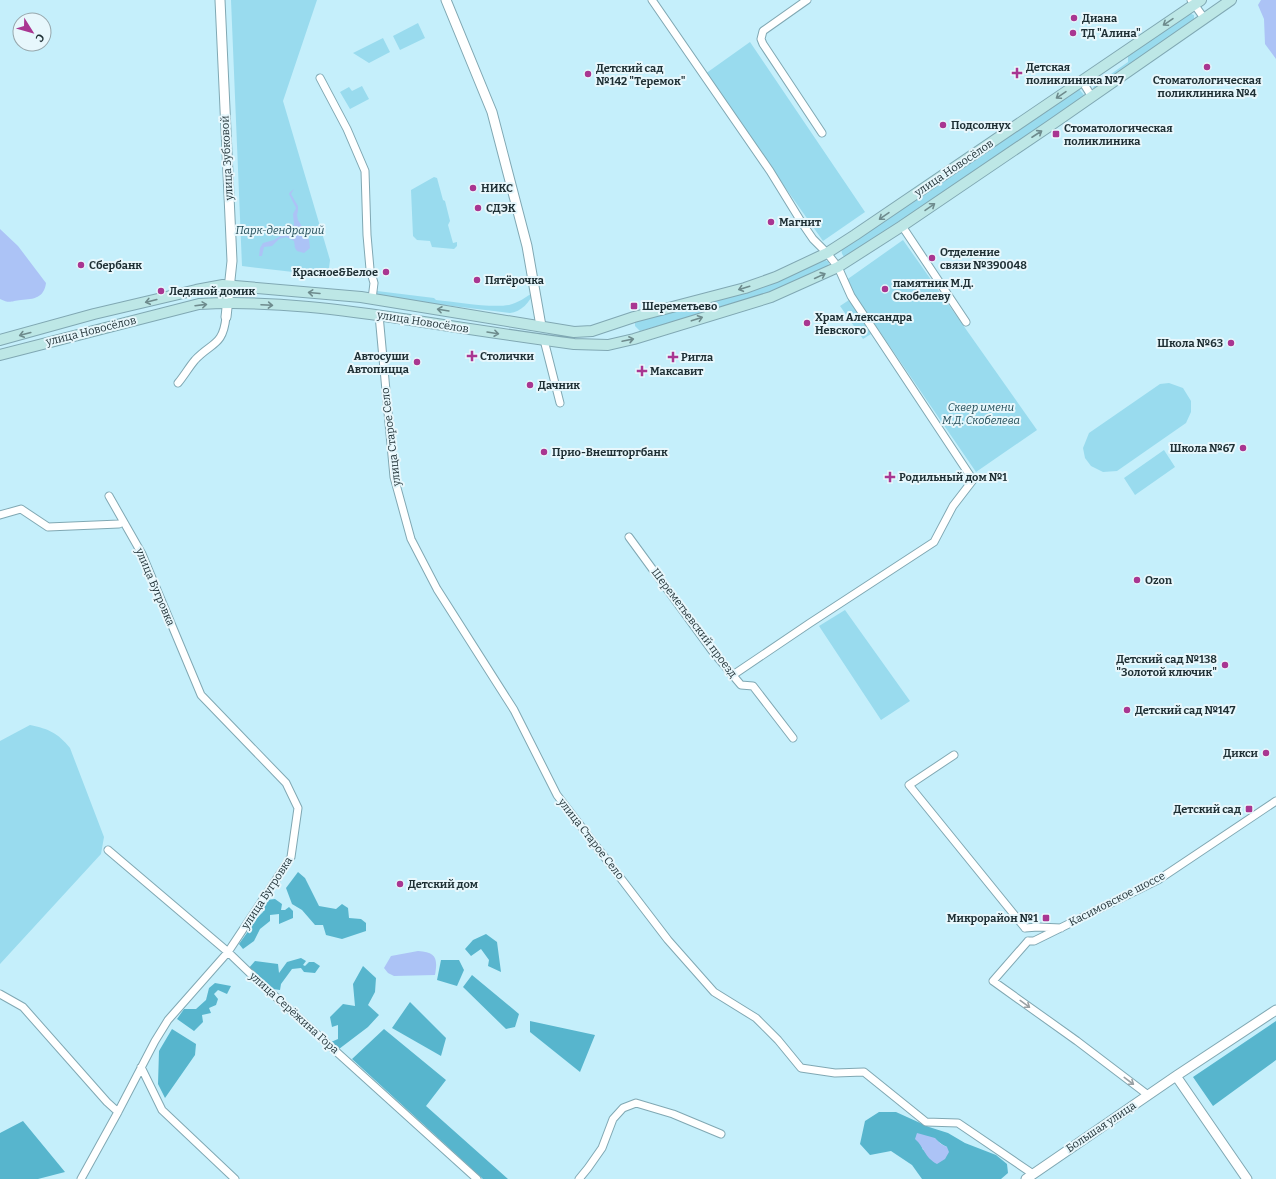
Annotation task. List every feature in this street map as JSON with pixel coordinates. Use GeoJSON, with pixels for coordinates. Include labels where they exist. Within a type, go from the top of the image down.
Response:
{"type":"FeatureCollection","features":[{"type":"Feature","properties":{"kind":"main road","name":"улица Новосёлов"},"geometry":{"type":"LineString","coordinates":[[0,355],[199,304],[228,302],[314,308],[379,315],[544,340],[595,345],[608,345],[634,339],[771,297],[838,268],[1092,97],[1231,0]]}},
{"type":"Feature","properties":{"kind":"main road","name":"улица Новосёлов"},"geometry":{"type":"LineString","coordinates":[[0,340],[94,314],[223,285],[372,298],[574,332],[592,331],[634,317],[745,288],[776,277],[827,253],[1082,81],[1195,1]]}},
{"type":"Feature","properties":{"kind":"street","name":"улица Зубковой"},"geometry":{"type":"LineString","coordinates":[[220,0],[232,260],[226,316]]}},
{"type":"Feature","properties":{"kind":"street"},"geometry":{"type":"LineString","coordinates":[[446,0],[492,112],[527,246],[541,326]]}},
{"type":"Feature","properties":{"kind":"street"},"geometry":{"type":"LineString","coordinates":[[652,0],[770,171],[813,239],[827,253],[838,268],[851,296],[973,480],[953,506],[934,542],[733,675]]}},
{"type":"Feature","properties":{"kind":"street"},"geometry":{"type":"LineString","coordinates":[[807,0],[763,31],[761,38],[763,44],[822,132]]}},
{"type":"Feature","properties":{"kind":"street","name":"улица Новосёлов"},"geometry":{"type":"LineString","coordinates":[[1195,1],[1204,18]]}},
{"type":"Feature","properties":{"kind":"street"},"geometry":{"type":"LineString","coordinates":[[320,78],[347,129],[365,171],[370,269],[374,283],[372,298]]}},
{"type":"Feature","properties":{"kind":"street"},"geometry":{"type":"LineString","coordinates":[[1082,81],[1092,97]]}},
{"type":"Feature","properties":{"kind":"street"},"geometry":{"type":"LineString","coordinates":[[902,226],[966,322]]}},
{"type":"Feature","properties":{"kind":"street","name":"улица Старое Село"},"geometry":{"type":"LineString","coordinates":[[379,315],[394,477],[410,539],[438,589],[514,710],[557,795],[668,940],[714,992],[756,1018],[778,1040],[801,1068],[835,1073],[864,1072],[926,1122],[958,1123],[1030,1176]]}},
{"type":"Feature","properties":{"kind":"street"},"geometry":{"type":"LineString","coordinates":[[178,383],[195,360],[219,341],[225,326],[226,316]]}},
{"type":"Feature","properties":{"kind":"street"},"geometry":{"type":"LineString","coordinates":[[544,340],[560,403]]}},
{"type":"Feature","properties":{"kind":"street","name":"улица Бугровка"},"geometry":{"type":"LineString","coordinates":[[81,1179],[155,1041],[168,1020],[228,952],[291,857],[298,808],[286,783],[201,695],[142,554],[109,496]]}},
{"type":"Feature","properties":{"kind":"street"},"geometry":{"type":"LineString","coordinates":[[0,515],[20,509],[48,527],[119,524]]}},
{"type":"Feature","properties":{"kind":"street","name":"Шереметьевский проезд"},"geometry":{"type":"LineString","coordinates":[[629,537],[714,652],[741,685],[754,686],[793,738]]}},
{"type":"Feature","properties":{"kind":"street"},"geometry":{"type":"LineString","coordinates":[[954,755],[909,785],[1025,928],[1024,930],[1028,941],[993,981],[1148,1095]]}},
{"type":"Feature","properties":{"kind":"street","name":"Касимовское шоссе"},"geometry":{"type":"LineString","coordinates":[[1028,941],[1034,941],[1158,880],[1276,801]]}},
{"type":"Feature","properties":{"kind":"street","name":"улица Серёжина Гора"},"geometry":{"type":"LineString","coordinates":[[108,850],[228,952],[477,1179]]}},
{"type":"Feature","properties":{"kind":"street"},"geometry":{"type":"LineString","coordinates":[[1025,928],[1038,926],[1061,928]]}},
{"type":"Feature","properties":{"kind":"street"},"geometry":{"type":"LineString","coordinates":[[0,994],[23,1007],[107,1102],[118,1112]]}},
{"type":"Feature","properties":{"kind":"street","name":"Большая улица"},"geometry":{"type":"LineString","coordinates":[[1030,1176],[1176,1076],[1276,1010]]}},
{"type":"Feature","properties":{"kind":"street"},"geometry":{"type":"LineString","coordinates":[[141,1067],[162,1110],[235,1179]]}},
{"type":"Feature","properties":{"kind":"street"},"geometry":{"type":"LineString","coordinates":[[1176,1076],[1246,1179]]}},
{"type":"Feature","properties":{"kind":"street"},"geometry":{"type":"LineString","coordinates":[[579,1179],[602,1148],[613,1119],[623,1108],[636,1103],[673,1114],[722,1134]]}},
{"type":"Feature","properties":{"kind":"green space","name":"Парк-дендрарий"},"geometry":{"type":"Polygon","coordinates":[[[231,0],[317,0],[283,101],[330,260],[328,276],[242,266],[231,0]]]}},
{"type":"Feature","properties":{"kind":"green space"},"geometry":{"type":"Polygon","coordinates":[[[1189,13],[1194,15],[1194,20],[1095,89],[1093,88],[1128,62],[1128,55],[1189,13]]]}},
{"type":"Feature","properties":{"kind":"green space"},"geometry":{"type":"Polygon","coordinates":[[[418,23],[425,38],[400,50],[393,36],[418,23]]]}},
{"type":"Feature","properties":{"kind":"green space"},"geometry":{"type":"Polygon","coordinates":[[[383,38],[390,52],[369,63],[353,53],[383,38]]]}},
{"type":"Feature","properties":{"kind":"green space"},"geometry":{"type":"Polygon","coordinates":[[[750,42],[865,212],[823,241],[705,74],[750,42]]]}},
{"type":"Feature","properties":{"kind":"green space"},"geometry":{"type":"Polygon","coordinates":[[[362,86],[369,99],[350,109],[340,92],[349,87],[352,91],[362,86]]]}},
{"type":"Feature","properties":{"kind":"green space"},"geometry":{"type":"Polygon","coordinates":[[[1079,89],[1084,95],[1082,97],[898,226],[845,258],[842,253],[842,249],[1079,89]]]}},
{"type":"Feature","properties":{"kind":"green space"},"geometry":{"type":"Polygon","coordinates":[[[434,177],[437,178],[443,200],[445,201],[450,221],[448,225],[453,243],[457,242],[457,246],[454,249],[432,247],[430,241],[417,240],[413,236],[411,190],[434,177]]]}},
{"type":"Feature","properties":{"kind":"green space","name":"Сквер имени М.Д. Скобелева"},"geometry":{"type":"Polygon","coordinates":[[[903,240],[1037,430],[976,472],[845,281],[903,240]]]}},
{"type":"Feature","properties":{"kind":"green space"},"geometry":{"type":"Polygon","coordinates":[[[823,259],[829,262],[828,269],[747,301],[640,331],[635,326],[635,322],[745,291],[823,259]]]}},
{"type":"Feature","properties":{"kind":"green space"},"geometry":{"type":"Polygon","coordinates":[[[375,292],[434,298],[436,300],[492,306],[512,304],[522,300],[534,292],[525,306],[518,311],[510,313],[378,297],[375,292]]]}},
{"type":"Feature","properties":{"kind":"green space"},"geometry":{"type":"Polygon","coordinates":[[[849,300],[871,334],[863,339],[840,306],[849,300]]]}},
{"type":"Feature","properties":{"kind":"green space"},"geometry":{"type":"Polygon","coordinates":[[[1169,383],[1183,388],[1191,401],[1191,412],[1186,423],[1117,471],[1103,472],[1091,466],[1085,458],[1083,448],[1089,433],[1160,384],[1169,383]]]}},
{"type":"Feature","properties":{"kind":"green space"},"geometry":{"type":"Polygon","coordinates":[[[1164,450],[1175,467],[1135,495],[1124,478],[1164,450]]]}},
{"type":"Feature","properties":{"kind":"green space"},"geometry":{"type":"Polygon","coordinates":[[[845,610],[910,701],[881,720],[819,626],[845,610]]]}},
{"type":"Feature","properties":{"kind":"green space"},"geometry":{"type":"Polygon","coordinates":[[[30,725],[53,732],[70,748],[104,837],[101,854],[0,964],[0,741],[30,725]]]}},
{"type":"Feature","properties":{"kind":"shaded area"},"geometry":{"type":"Polygon","coordinates":[[[1261,0],[1276,0],[1276,59],[1265,44],[1264,19],[1258,5],[1261,0]]]}},
{"type":"Feature","properties":{"kind":"shaded area"},"geometry":{"type":"Polygon","coordinates":[[[294,189],[291,194],[298,206],[298,220],[309,240],[310,248],[304,253],[297,251],[294,241],[286,237],[279,239],[272,246],[264,247],[262,256],[259,256],[260,248],[263,243],[274,240],[292,229],[294,224],[293,214],[296,208],[289,194],[294,189]]]}},
{"type":"Feature","properties":{"kind":"shaded area"},"geometry":{"type":"Polygon","coordinates":[[[0,229],[18,246],[46,283],[43,292],[38,297],[10,302],[0,299],[0,229]]]}},
{"type":"Feature","properties":{"kind":"shaded area"},"geometry":{"type":"Polygon","coordinates":[[[298,872],[305,878],[319,906],[336,909],[342,904],[348,908],[349,918],[361,919],[366,923],[366,931],[342,939],[326,935],[323,925],[315,925],[302,910],[292,904],[286,888],[298,872]]]}},
{"type":"Feature","properties":{"kind":"shaded area"},"geometry":{"type":"Polygon","coordinates":[[[275,899],[282,904],[281,910],[285,910],[289,907],[293,911],[293,918],[279,924],[279,914],[270,915],[270,921],[260,929],[254,941],[243,949],[239,944],[249,930],[249,926],[263,912],[263,906],[267,900],[275,899]]]}},
{"type":"Feature","properties":{"kind":"shaded area"},"geometry":{"type":"Polygon","coordinates":[[[486,934],[497,942],[501,972],[488,966],[489,960],[481,949],[471,956],[465,949],[473,940],[486,934]]]}},
{"type":"Feature","properties":{"kind":"shaded area"},"geometry":{"type":"Polygon","coordinates":[[[418,951],[429,953],[434,957],[436,960],[435,975],[394,976],[388,973],[384,968],[391,956],[418,951]]]}},
{"type":"Feature","properties":{"kind":"shaded area"},"geometry":{"type":"Polygon","coordinates":[[[301,958],[306,961],[303,965],[305,966],[309,962],[314,962],[320,966],[315,973],[304,972],[301,968],[292,969],[281,984],[280,990],[273,989],[248,969],[255,961],[278,964],[279,973],[287,962],[301,958]]]}},
{"type":"Feature","properties":{"kind":"shaded area"},"geometry":{"type":"Polygon","coordinates":[[[441,960],[459,960],[464,970],[457,986],[437,980],[441,960]]]}},
{"type":"Feature","properties":{"kind":"shaded area"},"geometry":{"type":"Polygon","coordinates":[[[363,966],[376,978],[375,992],[368,1005],[379,1015],[368,1027],[339,1049],[331,1042],[338,1039],[338,1025],[332,1027],[330,1017],[343,1004],[355,1006],[353,984],[363,966]]]}},
{"type":"Feature","properties":{"kind":"shaded area"},"geometry":{"type":"Polygon","coordinates":[[[472,975],[519,1014],[515,1027],[506,1029],[463,987],[472,975]]]}},
{"type":"Feature","properties":{"kind":"shaded area"},"geometry":{"type":"Polygon","coordinates":[[[215,983],[231,986],[227,994],[218,990],[214,994],[218,999],[216,1005],[209,1008],[211,1013],[202,1015],[203,1022],[194,1031],[177,1019],[184,1009],[196,1009],[206,1000],[209,988],[215,983]]]}},
{"type":"Feature","properties":{"kind":"shaded area"},"geometry":{"type":"Polygon","coordinates":[[[410,1002],[446,1038],[441,1056],[392,1028],[410,1002]]]}},
{"type":"Feature","properties":{"kind":"shaded area"},"geometry":{"type":"Polygon","coordinates":[[[530,1021],[595,1035],[580,1072],[530,1032],[530,1021]]]}},
{"type":"Feature","properties":{"kind":"shaded area"},"geometry":{"type":"Polygon","coordinates":[[[1276,1021],[1276,1060],[1213,1106],[1193,1077],[1276,1021]]]}},
{"type":"Feature","properties":{"kind":"shaded area"},"geometry":{"type":"Polygon","coordinates":[[[172,1029],[196,1044],[195,1055],[165,1098],[158,1084],[159,1051],[172,1029]]]}},
{"type":"Feature","properties":{"kind":"shaded area"},"geometry":{"type":"Polygon","coordinates":[[[384,1029],[446,1080],[426,1106],[508,1179],[483,1179],[352,1059],[384,1029]]]}},
{"type":"Feature","properties":{"kind":"shaded area"},"geometry":{"type":"Polygon","coordinates":[[[879,1112],[896,1112],[929,1127],[948,1133],[965,1143],[996,1155],[1007,1164],[1008,1173],[1001,1179],[922,1179],[912,1165],[891,1151],[870,1155],[860,1144],[865,1121],[879,1112]],[[929,1137],[921,1144],[923,1150],[947,1147],[936,1140],[929,1137]]]}},
{"type":"Feature","properties":{"kind":"shaded area"},"geometry":{"type":"Polygon","coordinates":[[[23,1121],[65,1172],[38,1179],[0,1179],[0,1133],[23,1121]]]}},
{"type":"Feature","properties":{"kind":"shaded area"},"geometry":{"type":"Polygon","coordinates":[[[917,1133],[935,1138],[947,1147],[949,1152],[945,1159],[937,1164],[929,1158],[915,1139],[917,1133]]]}},
{"type":"Feature","properties":{"kind":"place","name":"Диана"},"geometry":{"type":"Point","coordinates":[1074,18]}},
{"type":"Feature","properties":{"kind":"place","name":"ТД \"Алина\""},"geometry":{"type":"Point","coordinates":[1073,33]}},
{"type":"Feature","properties":{"kind":"place","name":"Стоматологическая поликлиника №4"},"geometry":{"type":"Point","coordinates":[1207,67]}},
{"type":"Feature","properties":{"kind":"place","name":"Детская поликлиника №7"},"geometry":{"type":"Point","coordinates":[1017,73]}},
{"type":"Feature","properties":{"kind":"place","name":"Детский сад №142 \"Теремок\""},"geometry":{"type":"Point","coordinates":[588,74]}},
{"type":"Feature","properties":{"kind":"place","name":"Подсолнух"},"geometry":{"type":"Point","coordinates":[943,125]}},
{"type":"Feature","properties":{"kind":"place","name":"Стоматологическая поликлиника"},"geometry":{"type":"Point","coordinates":[1056,134]}},
{"type":"Feature","properties":{"kind":"place","name":"НИКС"},"geometry":{"type":"Point","coordinates":[473,188]}},
{"type":"Feature","properties":{"kind":"place","name":"СДЭК"},"geometry":{"type":"Point","coordinates":[478,208]}},
{"type":"Feature","properties":{"kind":"place","name":"Магнит"},"geometry":{"type":"Point","coordinates":[771,222]}},
{"type":"Feature","properties":{"kind":"place","name":"Отделение связи №390048"},"geometry":{"type":"Point","coordinates":[932,258]}},
{"type":"Feature","properties":{"kind":"place","name":"Сбербанк"},"geometry":{"type":"Point","coordinates":[81,265]}},
{"type":"Feature","properties":{"kind":"place","name":"Красное&Белое"},"geometry":{"type":"Point","coordinates":[386,272]}},
{"type":"Feature","properties":{"kind":"place","name":"Пятёрочка"},"geometry":{"type":"Point","coordinates":[477,280]}},
{"type":"Feature","properties":{"kind":"place","name":"памятник М.Д. Скобелеву"},"geometry":{"type":"Point","coordinates":[885,289]}},
{"type":"Feature","properties":{"kind":"place","name":"Ледяной домик"},"geometry":{"type":"Point","coordinates":[161,291]}},
{"type":"Feature","properties":{"kind":"place","name":"Шереметьево"},"geometry":{"type":"Point","coordinates":[634,306]}},
{"type":"Feature","properties":{"kind":"place","name":"Храм Александра Невского"},"geometry":{"type":"Point","coordinates":[807,323]}},
{"type":"Feature","properties":{"kind":"place","name":"Школа №63"},"geometry":{"type":"Point","coordinates":[1231,343]}},
{"type":"Feature","properties":{"kind":"place","name":"Столички"},"geometry":{"type":"Point","coordinates":[472,356]}},
{"type":"Feature","properties":{"kind":"place","name":"Ригла"},"geometry":{"type":"Point","coordinates":[673,357]}},
{"type":"Feature","properties":{"kind":"place","name":"Автосуши Автопицца"},"geometry":{"type":"Point","coordinates":[417,362]}},
{"type":"Feature","properties":{"kind":"place","name":"Максавит"},"geometry":{"type":"Point","coordinates":[642,371]}},
{"type":"Feature","properties":{"kind":"place","name":"Дачник"},"geometry":{"type":"Point","coordinates":[530,385]}},
{"type":"Feature","properties":{"kind":"place","name":"Школа №67"},"geometry":{"type":"Point","coordinates":[1243,448]}},
{"type":"Feature","properties":{"kind":"place","name":"Прио-Внешторгбанк"},"geometry":{"type":"Point","coordinates":[544,452]}},
{"type":"Feature","properties":{"kind":"place","name":"Родильный дом №1"},"geometry":{"type":"Point","coordinates":[890,477]}},
{"type":"Feature","properties":{"kind":"place","name":"Ozon"},"geometry":{"type":"Point","coordinates":[1137,580]}},
{"type":"Feature","properties":{"kind":"place","name":"Детский сад №138 \"Золотой ключик\""},"geometry":{"type":"Point","coordinates":[1225,665]}},
{"type":"Feature","properties":{"kind":"place","name":"Детский сад №147"},"geometry":{"type":"Point","coordinates":[1127,710]}},
{"type":"Feature","properties":{"kind":"place","name":"Дикси"},"geometry":{"type":"Point","coordinates":[1266,753]}},
{"type":"Feature","properties":{"kind":"place","name":"Детский сад"},"geometry":{"type":"Point","coordinates":[1249,809]}},
{"type":"Feature","properties":{"kind":"place","name":"Детский дом"},"geometry":{"type":"Point","coordinates":[400,884]}},
{"type":"Feature","properties":{"kind":"place","name":"Микрорайон №1"},"geometry":{"type":"Point","coordinates":[1046,918]}}]}
